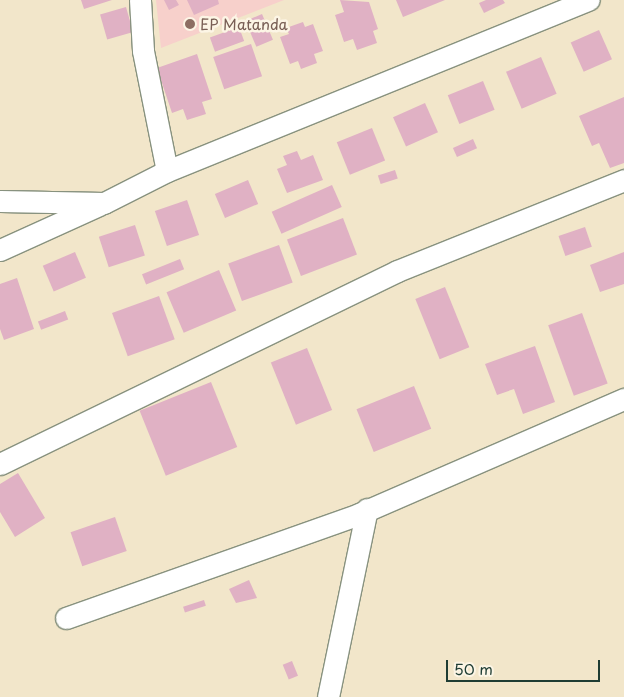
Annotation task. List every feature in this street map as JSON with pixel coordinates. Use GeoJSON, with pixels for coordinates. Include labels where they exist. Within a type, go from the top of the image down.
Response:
{"type":"FeatureCollection","features":[{"type":"Feature","properties":{"kind":"street"},"geometry":{"type":"LineString","coordinates":[[140,0],[143,51],[167,171]]}},
{"type":"Feature","properties":{"kind":"street"},"geometry":{"type":"LineString","coordinates":[[0,250],[104,203],[167,171],[589,0]]}},
{"type":"Feature","properties":{"kind":"street"},"geometry":{"type":"LineString","coordinates":[[0,464],[398,271],[624,180]]}},
{"type":"Feature","properties":{"kind":"street"},"geometry":{"type":"LineString","coordinates":[[0,201],[104,203]]}},
{"type":"Feature","properties":{"kind":"street"},"geometry":{"type":"LineString","coordinates":[[66,618],[367,509],[624,400]]}},
{"type":"Feature","properties":{"kind":"street"},"geometry":{"type":"LineString","coordinates":[[328,697],[367,509]]}},
{"type":"Feature","properties":{"kind":"shaded area","name":"EP Matanda"},"geometry":{"type":"Polygon","coordinates":[[[156,0],[284,0],[161,48],[156,0]]]}},
{"type":"Feature","properties":{"kind":"building"},"geometry":{"type":"Polygon","coordinates":[[[81,0],[112,0],[84,9],[81,0]]]}},
{"type":"Feature","properties":{"kind":"building"},"geometry":{"type":"Polygon","coordinates":[[[164,0],[176,0],[179,5],[169,10],[164,0]]]}},
{"type":"Feature","properties":{"kind":"building"},"geometry":{"type":"Polygon","coordinates":[[[187,0],[218,0],[219,4],[194,15],[187,0]]]}},
{"type":"Feature","properties":{"kind":"building"},"geometry":{"type":"Polygon","coordinates":[[[340,0],[369,2],[378,29],[373,31],[377,43],[357,50],[353,39],[344,42],[335,15],[344,12],[340,0]]]}},
{"type":"Feature","properties":{"kind":"building"},"geometry":{"type":"Polygon","coordinates":[[[396,0],[445,0],[403,17],[396,0]]]}},
{"type":"Feature","properties":{"kind":"building"},"geometry":{"type":"Polygon","coordinates":[[[486,0],[503,0],[505,3],[484,13],[479,3],[486,0]]]}},
{"type":"Feature","properties":{"kind":"building"},"geometry":{"type":"Polygon","coordinates":[[[126,7],[133,32],[107,39],[100,14],[126,7]]]}},
{"type":"Feature","properties":{"kind":"building"},"geometry":{"type":"Polygon","coordinates":[[[262,14],[273,40],[256,47],[245,21],[262,14]]]}},
{"type":"Feature","properties":{"kind":"building"},"geometry":{"type":"Polygon","coordinates":[[[303,22],[305,27],[313,24],[323,51],[314,54],[317,63],[301,69],[298,61],[290,64],[280,37],[289,34],[286,28],[303,22]]]}},
{"type":"Feature","properties":{"kind":"building"},"geometry":{"type":"Polygon","coordinates":[[[239,27],[244,41],[215,52],[210,38],[239,27]]]}},
{"type":"Feature","properties":{"kind":"building"},"geometry":{"type":"Polygon","coordinates":[[[599,30],[612,59],[584,72],[571,43],[599,30]]]}},
{"type":"Feature","properties":{"kind":"building"},"geometry":{"type":"Polygon","coordinates":[[[251,44],[262,76],[224,89],[213,57],[251,44]]]}},
{"type":"Feature","properties":{"kind":"building"},"geometry":{"type":"Polygon","coordinates":[[[197,54],[212,99],[202,102],[206,114],[187,120],[183,109],[172,113],[157,68],[197,54]]]}},
{"type":"Feature","properties":{"kind":"building"},"geometry":{"type":"Polygon","coordinates":[[[541,57],[557,94],[522,109],[506,72],[541,57]]]}},
{"type":"Feature","properties":{"kind":"building"},"geometry":{"type":"Polygon","coordinates":[[[483,81],[495,110],[459,124],[448,95],[483,81]]]}},
{"type":"Feature","properties":{"kind":"building"},"geometry":{"type":"Polygon","coordinates":[[[624,97],[624,163],[610,168],[599,143],[592,146],[579,116],[624,97]]]}},
{"type":"Feature","properties":{"kind":"building"},"geometry":{"type":"Polygon","coordinates":[[[425,103],[438,132],[406,146],[393,117],[425,103]]]}},
{"type":"Feature","properties":{"kind":"building"},"geometry":{"type":"Polygon","coordinates":[[[372,128],[385,160],[350,175],[337,142],[372,128]]]}},
{"type":"Feature","properties":{"kind":"building"},"geometry":{"type":"Polygon","coordinates":[[[473,139],[477,148],[457,157],[453,148],[473,139]]]}},
{"type":"Feature","properties":{"kind":"building"},"geometry":{"type":"Polygon","coordinates":[[[297,151],[301,160],[313,155],[323,180],[287,193],[277,169],[287,165],[283,156],[297,151]]]}},
{"type":"Feature","properties":{"kind":"building"},"geometry":{"type":"Polygon","coordinates":[[[395,170],[398,179],[381,184],[378,176],[395,170]]]}},
{"type":"Feature","properties":{"kind":"building"},"geometry":{"type":"Polygon","coordinates":[[[248,180],[258,204],[225,218],[215,194],[248,180]]]}},
{"type":"Feature","properties":{"kind":"building"},"geometry":{"type":"Polygon","coordinates":[[[332,185],[342,207],[281,234],[272,212],[332,185]]]}},
{"type":"Feature","properties":{"kind":"building"},"geometry":{"type":"Polygon","coordinates":[[[187,200],[199,235],[167,246],[155,211],[187,200]]]}},
{"type":"Feature","properties":{"kind":"building"},"geometry":{"type":"Polygon","coordinates":[[[343,218],[357,254],[301,276],[287,240],[343,218]]]}},
{"type":"Feature","properties":{"kind":"building"},"geometry":{"type":"Polygon","coordinates":[[[135,225],[145,255],[109,267],[99,237],[135,225]]]}},
{"type":"Feature","properties":{"kind":"building"},"geometry":{"type":"Polygon","coordinates":[[[585,227],[592,247],[565,256],[559,236],[585,227]]]}},
{"type":"Feature","properties":{"kind":"building"},"geometry":{"type":"Polygon","coordinates":[[[279,245],[293,283],[242,301],[228,263],[279,245]]]}},
{"type":"Feature","properties":{"kind":"building"},"geometry":{"type":"Polygon","coordinates":[[[75,252],[86,278],[54,291],[43,266],[75,252]]]}},
{"type":"Feature","properties":{"kind":"building"},"geometry":{"type":"Polygon","coordinates":[[[624,252],[624,284],[600,292],[590,265],[624,252]]]}},
{"type":"Feature","properties":{"kind":"building"},"geometry":{"type":"Polygon","coordinates":[[[180,259],[184,269],[146,285],[142,274],[180,259]]]}},
{"type":"Feature","properties":{"kind":"building"},"geometry":{"type":"Polygon","coordinates":[[[219,270],[236,311],[184,333],[167,292],[219,270]]]}},
{"type":"Feature","properties":{"kind":"building"},"geometry":{"type":"Polygon","coordinates":[[[17,278],[34,329],[4,340],[0,329],[0,284],[17,278]]]}},
{"type":"Feature","properties":{"kind":"building"},"geometry":{"type":"Polygon","coordinates":[[[445,287],[469,347],[440,359],[415,299],[445,287]]]}},
{"type":"Feature","properties":{"kind":"building"},"geometry":{"type":"Polygon","coordinates":[[[159,296],[175,339],[128,356],[112,313],[159,296]]]}},
{"type":"Feature","properties":{"kind":"building"},"geometry":{"type":"Polygon","coordinates":[[[65,311],[68,319],[41,330],[38,321],[65,311]]]}},
{"type":"Feature","properties":{"kind":"building"},"geometry":{"type":"Polygon","coordinates":[[[582,313],[608,383],[574,396],[548,325],[582,313]]]}},
{"type":"Feature","properties":{"kind":"building"},"geometry":{"type":"Polygon","coordinates":[[[535,346],[555,402],[523,414],[514,389],[497,395],[485,364],[535,346]]]}},
{"type":"Feature","properties":{"kind":"building"},"geometry":{"type":"Polygon","coordinates":[[[307,348],[332,410],[296,425],[271,363],[307,348]]]}},
{"type":"Feature","properties":{"kind":"building"},"geometry":{"type":"Polygon","coordinates":[[[211,382],[237,447],[166,476],[140,411],[211,382]]]}},
{"type":"Feature","properties":{"kind":"building"},"geometry":{"type":"Polygon","coordinates":[[[414,386],[431,429],[374,452],[357,409],[414,386]]]}},
{"type":"Feature","properties":{"kind":"building"},"geometry":{"type":"Polygon","coordinates":[[[18,473],[45,518],[15,537],[0,512],[0,484],[18,473]]]}},
{"type":"Feature","properties":{"kind":"building"},"geometry":{"type":"Polygon","coordinates":[[[115,517],[127,551],[82,566],[71,532],[115,517]]]}},
{"type":"Feature","properties":{"kind":"building"},"geometry":{"type":"Polygon","coordinates":[[[249,580],[257,598],[236,603],[229,589],[249,580]]]}},
{"type":"Feature","properties":{"kind":"building"},"geometry":{"type":"Polygon","coordinates":[[[204,600],[206,606],[185,613],[183,607],[204,600]]]}},
{"type":"Feature","properties":{"kind":"building"},"geometry":{"type":"Polygon","coordinates":[[[292,661],[298,676],[289,680],[283,665],[292,661]]]}},
{"type":"Feature","properties":{"kind":"place","name":"EP Matanda"},"geometry":{"type":"Point","coordinates":[190,24]}}]}
